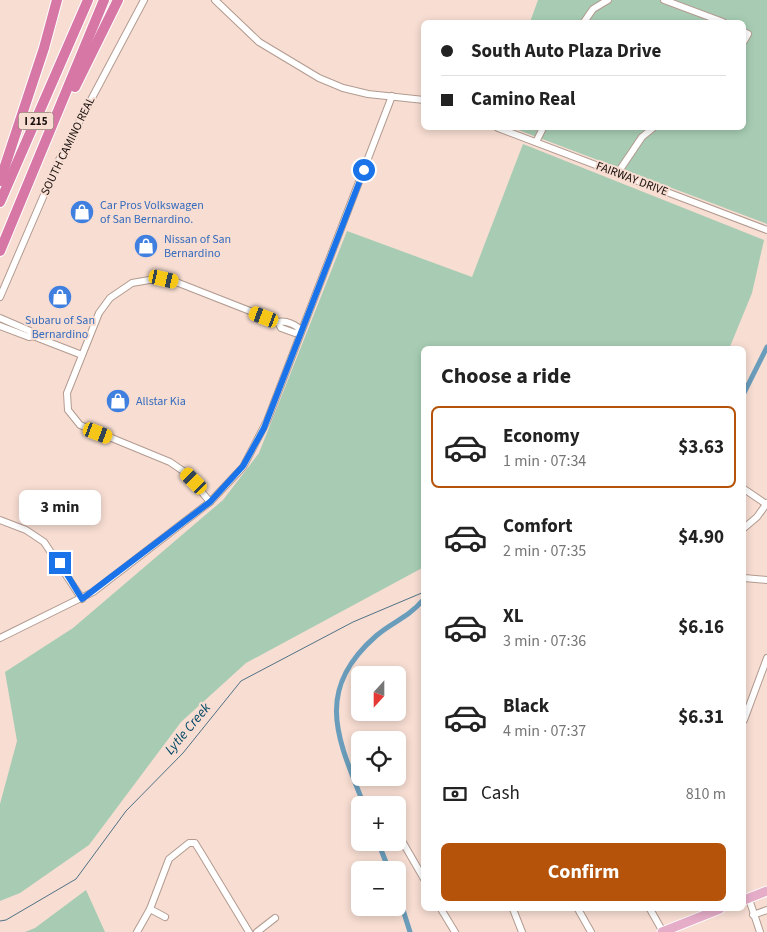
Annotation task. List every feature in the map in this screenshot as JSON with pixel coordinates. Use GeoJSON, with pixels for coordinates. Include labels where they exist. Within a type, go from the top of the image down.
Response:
{"type":"FeatureCollection","features":[{"type":"Feature","properties":{"kind":"highway"},"geometry":{"type":"LineString","coordinates":[[0,181],[44,48],[57,0]]}},
{"type":"Feature","properties":{"kind":"highway"},"geometry":{"type":"LineString","coordinates":[[70,40],[83,0]]}},
{"type":"Feature","properties":{"kind":"highway","name":"I 215"},"geometry":{"type":"LineString","coordinates":[[0,202],[88,0]]}},
{"type":"Feature","properties":{"kind":"highway","name":"I 215"},"geometry":{"type":"LineString","coordinates":[[0,251],[104,0]]}},
{"type":"Feature","properties":{"kind":"highway"},"geometry":{"type":"LineString","coordinates":[[53,127],[118,0]]}},
{"type":"Feature","properties":{"kind":"main road"},"geometry":{"type":"LineString","coordinates":[[746,899],[767,891]]}},
{"type":"Feature","properties":{"kind":"main road"},"geometry":{"type":"LineString","coordinates":[[663,932],[715,911]]}},
{"type":"Feature","properties":{"kind":"street","name":"SOUTH CAMINO REAL"},"geometry":{"type":"LineString","coordinates":[[0,297],[59,160],[144,0]]}},
{"type":"Feature","properties":{"kind":"street"},"geometry":{"type":"LineString","coordinates":[[215,0],[259,42],[320,78],[350,90],[421,100]]}},
{"type":"Feature","properties":{"kind":"street"},"geometry":{"type":"LineString","coordinates":[[585,20],[593,9],[608,0]]}},
{"type":"Feature","properties":{"kind":"street"},"geometry":{"type":"LineString","coordinates":[[664,0],[719,20]]}},
{"type":"Feature","properties":{"kind":"street"},"geometry":{"type":"LineString","coordinates":[[0,638],[82,599],[210,502],[243,466],[258,442],[392,96]]}},
{"type":"Feature","properties":{"kind":"street","name":"FAIRWAY DRIVE"},"geometry":{"type":"LineString","coordinates":[[503,130],[767,230]]}},
{"type":"Feature","properties":{"kind":"street"},"geometry":{"type":"LineString","coordinates":[[536,142],[541,130]]}},
{"type":"Feature","properties":{"kind":"street"},"geometry":{"type":"LineString","coordinates":[[617,174],[642,137],[651,130]]}},
{"type":"Feature","properties":{"kind":"street"},"geometry":{"type":"LineString","coordinates":[[210,502],[186,473],[170,462],[86,429],[75,420],[67,405],[67,393],[104,304],[122,288],[145,280],[164,279],[278,322],[281,328],[295,333],[301,331]]}},
{"type":"Feature","properties":{"kind":"street"},"geometry":{"type":"LineString","coordinates":[[0,318],[30,331],[33,336]]}},
{"type":"Feature","properties":{"kind":"street"},"geometry":{"type":"LineString","coordinates":[[0,326],[82,354]]}},
{"type":"Feature","properties":{"kind":"street"},"geometry":{"type":"LineString","coordinates":[[746,491],[766,503],[757,517],[746,526]]}},
{"type":"Feature","properties":{"kind":"street"},"geometry":{"type":"LineString","coordinates":[[0,520],[26,530],[44,542],[82,599]]}},
{"type":"Feature","properties":{"kind":"street"},"geometry":{"type":"LineString","coordinates":[[746,578],[767,580]]}},
{"type":"Feature","properties":{"kind":"street"},"geometry":{"type":"LineString","coordinates":[[746,715],[767,658]]}},
{"type":"Feature","properties":{"kind":"street"},"geometry":{"type":"LineString","coordinates":[[137,932],[150,909],[169,859],[183,846],[195,843],[249,932]]}},
{"type":"Feature","properties":{"kind":"street"},"geometry":{"type":"LineString","coordinates":[[406,848],[421,874]]}},
{"type":"Feature","properties":{"kind":"street"},"geometry":{"type":"LineString","coordinates":[[746,899],[760,932]]}},
{"type":"Feature","properties":{"kind":"street"},"geometry":{"type":"LineString","coordinates":[[150,909],[165,917]]}},
{"type":"Feature","properties":{"kind":"street"},"geometry":{"type":"LineString","coordinates":[[754,915],[767,910]]}},
{"type":"Feature","properties":{"kind":"street"},"geometry":{"type":"LineString","coordinates":[[442,911],[455,932]]}},
{"type":"Feature","properties":{"kind":"street"},"geometry":{"type":"LineString","coordinates":[[445,916],[449,911]]}},
{"type":"Feature","properties":{"kind":"street"},"geometry":{"type":"LineString","coordinates":[[514,911],[522,932]]}},
{"type":"Feature","properties":{"kind":"street"},"geometry":{"type":"LineString","coordinates":[[579,911],[591,932]]}},
{"type":"Feature","properties":{"kind":"street"},"geometry":{"type":"LineString","coordinates":[[651,911],[663,932]]}},
{"type":"Feature","properties":{"kind":"street"},"geometry":{"type":"LineString","coordinates":[[257,932],[275,918]]}},
{"type":"Feature","properties":{"kind":"green space"},"geometry":{"type":"Polygon","coordinates":[[[538,0],[767,0],[767,224],[518,130],[746,130],[746,20],[531,20],[538,0]]]}},
{"type":"Feature","properties":{"kind":"green space"},"geometry":{"type":"Polygon","coordinates":[[[523,144],[764,240],[752,293],[730,346],[421,346],[421,569],[246,663],[181,722],[89,845],[20,893],[0,901],[0,804],[17,741],[5,672],[73,628],[223,500],[259,453],[347,231],[472,277],[523,144]]]}},
{"type":"Feature","properties":{"kind":"green space"},"geometry":{"type":"Polygon","coordinates":[[[86,890],[105,932],[25,932],[35,928],[86,890]]]}},
{"type":"Feature","properties":{"kind":"waterway","name":"Lytle Creek"},"geometry":{"type":"LineString","coordinates":[[746,389],[767,347]]}},
{"type":"Feature","properties":{"kind":"waterway","name":"Lytle Creek"},"geometry":{"type":"LineString","coordinates":[[0,921],[6,920],[76,879],[126,811],[183,753],[241,681],[353,622],[421,593]]}},
{"type":"Feature","properties":{"kind":"waterway","name":"Lytle Creek"},"geometry":{"type":"LineString","coordinates":[[361,796],[346,758],[337,716],[338,696],[344,676],[356,656],[376,636],[406,616],[421,602]]}},
{"type":"Feature","properties":{"kind":"waterway","name":"Lytle Creek"},"geometry":{"type":"LineString","coordinates":[[382,851],[385,861]]}},
{"type":"Feature","properties":{"kind":"waterway","name":"Lytle Creek"},"geometry":{"type":"LineString","coordinates":[[405,916],[410,932]]}},
{"type":"Feature","properties":{"kind":"place","name":"Car Pros Volkswagen of San Bernardino."},"geometry":{"type":"Point","coordinates":[82,212]}},
{"type":"Feature","properties":{"kind":"place","name":"Nissan of San Bernardino"},"geometry":{"type":"Point","coordinates":[146,246]}},
{"type":"Feature","properties":{"kind":"place","name":"Subaru of San Bernardino"},"geometry":{"type":"Point","coordinates":[60,297]}},
{"type":"Feature","properties":{"kind":"place","name":"Allstar Kia"},"geometry":{"type":"Point","coordinates":[118,401]}},
{"type":"Feature","properties":{"kind":"route"},"geometry":{"type":"LineString","coordinates":[[60,563],[82,599],[94,592],[210,502],[243,466],[258,442],[274,404],[364,170]]}}]}
